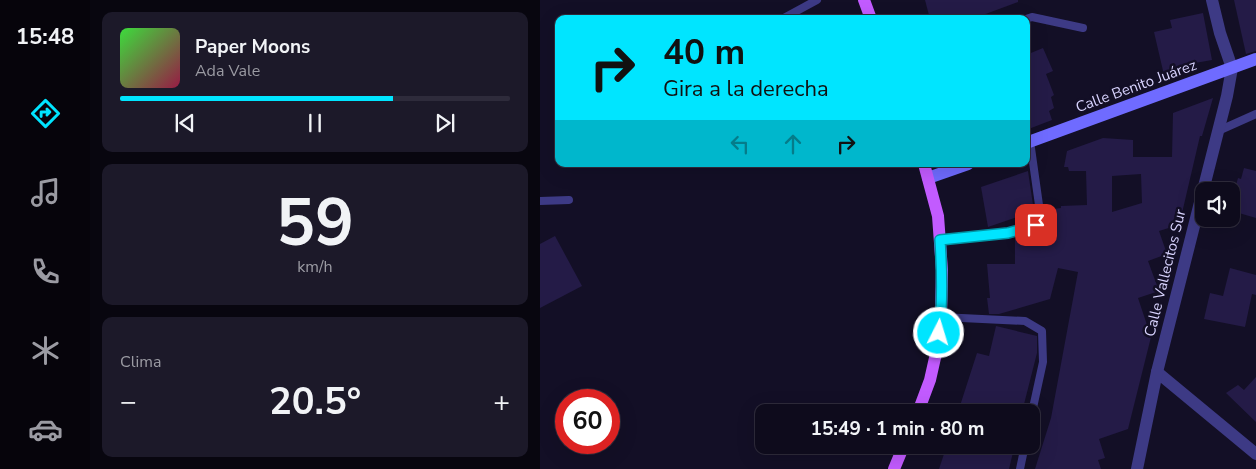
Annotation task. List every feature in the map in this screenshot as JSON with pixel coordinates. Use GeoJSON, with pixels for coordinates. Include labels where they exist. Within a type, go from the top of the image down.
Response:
{"type":"FeatureCollection","features":[{"type":"Feature","properties":{"kind":"main road"},"geometry":{"type":"LineString","coordinates":[[864,0],[870,15]]}},
{"type":"Feature","properties":{"kind":"main road"},"geometry":{"type":"LineString","coordinates":[[921,404],[930,380],[937,349],[941,317],[942,270],[938,216],[925,167]]}},
{"type":"Feature","properties":{"kind":"main road"},"geometry":{"type":"LineString","coordinates":[[894,469],[900,454]]}},
{"type":"Feature","properties":{"kind":"street","name":"Calle Vallecitos Sur"},"geometry":{"type":"LineString","coordinates":[[1137,469],[1157,372],[1227,96],[1232,68],[1220,33],[1212,0]]}},
{"type":"Feature","properties":{"kind":"street","name":"Calle Benito Juárez"},"geometry":{"type":"LineString","coordinates":[[1030,141],[1256,59]]}},
{"type":"Feature","properties":{"kind":"street"},"geometry":{"type":"LineString","coordinates":[[928,178],[959,167]]}},
{"type":"Feature","properties":{"kind":"street"},"geometry":{"type":"LineString","coordinates":[[1157,372],[1256,454]]}},
{"type":"Feature","properties":{"kind":"lane"},"geometry":{"type":"LineString","coordinates":[[789,15],[817,0]]}},
{"type":"Feature","properties":{"kind":"lane"},"geometry":{"type":"LineString","coordinates":[[1030,18],[1083,28]]}},
{"type":"Feature","properties":{"kind":"lane"},"geometry":{"type":"LineString","coordinates":[[1218,131],[1256,114]]}},
{"type":"Feature","properties":{"kind":"lane"},"geometry":{"type":"LineString","coordinates":[[940,240],[1008,233],[1036,225],[1039,205],[1030,153]]}},
{"type":"Feature","properties":{"kind":"lane"},"geometry":{"type":"LineString","coordinates":[[540,201],[569,200]]}},
{"type":"Feature","properties":{"kind":"lane"},"geometry":{"type":"LineString","coordinates":[[941,317],[1025,321],[1042,331],[1044,362],[1034,404]]}},
{"type":"Feature","properties":{"kind":"lane"},"geometry":{"type":"LineString","coordinates":[[1020,469],[1023,454]]}},
{"type":"Feature","properties":{"kind":"building"},"geometry":{"type":"Polygon","coordinates":[[[925,0],[1018,0],[1018,2],[983,15],[929,15],[925,0]]]}},
{"type":"Feature","properties":{"kind":"building"},"geometry":{"type":"Polygon","coordinates":[[[1234,0],[1256,0],[1256,51],[1246,54],[1234,0]]]}},
{"type":"Feature","properties":{"kind":"building"},"geometry":{"type":"Polygon","coordinates":[[[1203,13],[1212,60],[1195,63],[1196,66],[1179,69],[1180,71],[1164,75],[1154,32],[1172,28],[1170,20],[1203,13]]]}},
{"type":"Feature","properties":{"kind":"building"},"geometry":{"type":"Polygon","coordinates":[[[1043,48],[1053,71],[1046,74],[1054,95],[1051,97],[1054,108],[1049,111],[1052,120],[1030,128],[1030,53],[1043,48]]]}},
{"type":"Feature","properties":{"kind":"building"},"geometry":{"type":"Polygon","coordinates":[[[1213,98],[1202,136],[1200,136],[1179,226],[1159,231],[1167,254],[1148,261],[1159,291],[1138,298],[1151,337],[1128,429],[1099,439],[1105,458],[1098,460],[1101,469],[1035,469],[1051,418],[1078,272],[1058,268],[1050,299],[999,314],[989,314],[987,298],[990,298],[987,264],[1015,264],[1015,238],[1055,236],[1053,209],[1061,208],[1061,206],[1087,205],[1086,171],[1069,171],[1068,167],[1064,167],[1067,151],[1103,138],[1133,140],[1133,157],[1172,157],[1173,113],[1213,98]],[[1141,174],[1112,176],[1112,212],[1142,203],[1141,174]]]}},
{"type":"Feature","properties":{"kind":"building"},"geometry":{"type":"Polygon","coordinates":[[[1244,168],[1256,171],[1256,218],[1240,213],[1240,182],[1237,182],[1238,178],[1241,179],[1244,168]]]}},
{"type":"Feature","properties":{"kind":"building"},"geometry":{"type":"Polygon","coordinates":[[[1028,171],[1033,205],[1032,212],[988,227],[981,187],[1028,171]]]}},
{"type":"Feature","properties":{"kind":"building"},"geometry":{"type":"Polygon","coordinates":[[[555,236],[582,286],[540,308],[540,244],[555,236]]]}},
{"type":"Feature","properties":{"kind":"building"},"geometry":{"type":"Polygon","coordinates":[[[1230,268],[1256,275],[1256,295],[1252,294],[1245,327],[1204,319],[1210,293],[1223,296],[1230,268]]]}},
{"type":"Feature","properties":{"kind":"building"},"geometry":{"type":"Polygon","coordinates":[[[996,326],[1037,336],[1037,353],[1024,404],[961,404],[977,353],[989,356],[996,326]]]}},
{"type":"Feature","properties":{"kind":"building"},"geometry":{"type":"Polygon","coordinates":[[[1256,377],[1256,422],[1226,393],[1238,385],[1244,390],[1256,377]]]}},
{"type":"Feature","properties":{"kind":"building"},"geometry":{"type":"Polygon","coordinates":[[[944,454],[1013,454],[1009,469],[939,469],[944,454]]]}},
{"type":"Feature","properties":{"kind":"route"},"geometry":{"type":"LineString","coordinates":[[939,333],[942,270],[940,240],[1008,233],[1036,225]]}}]}
